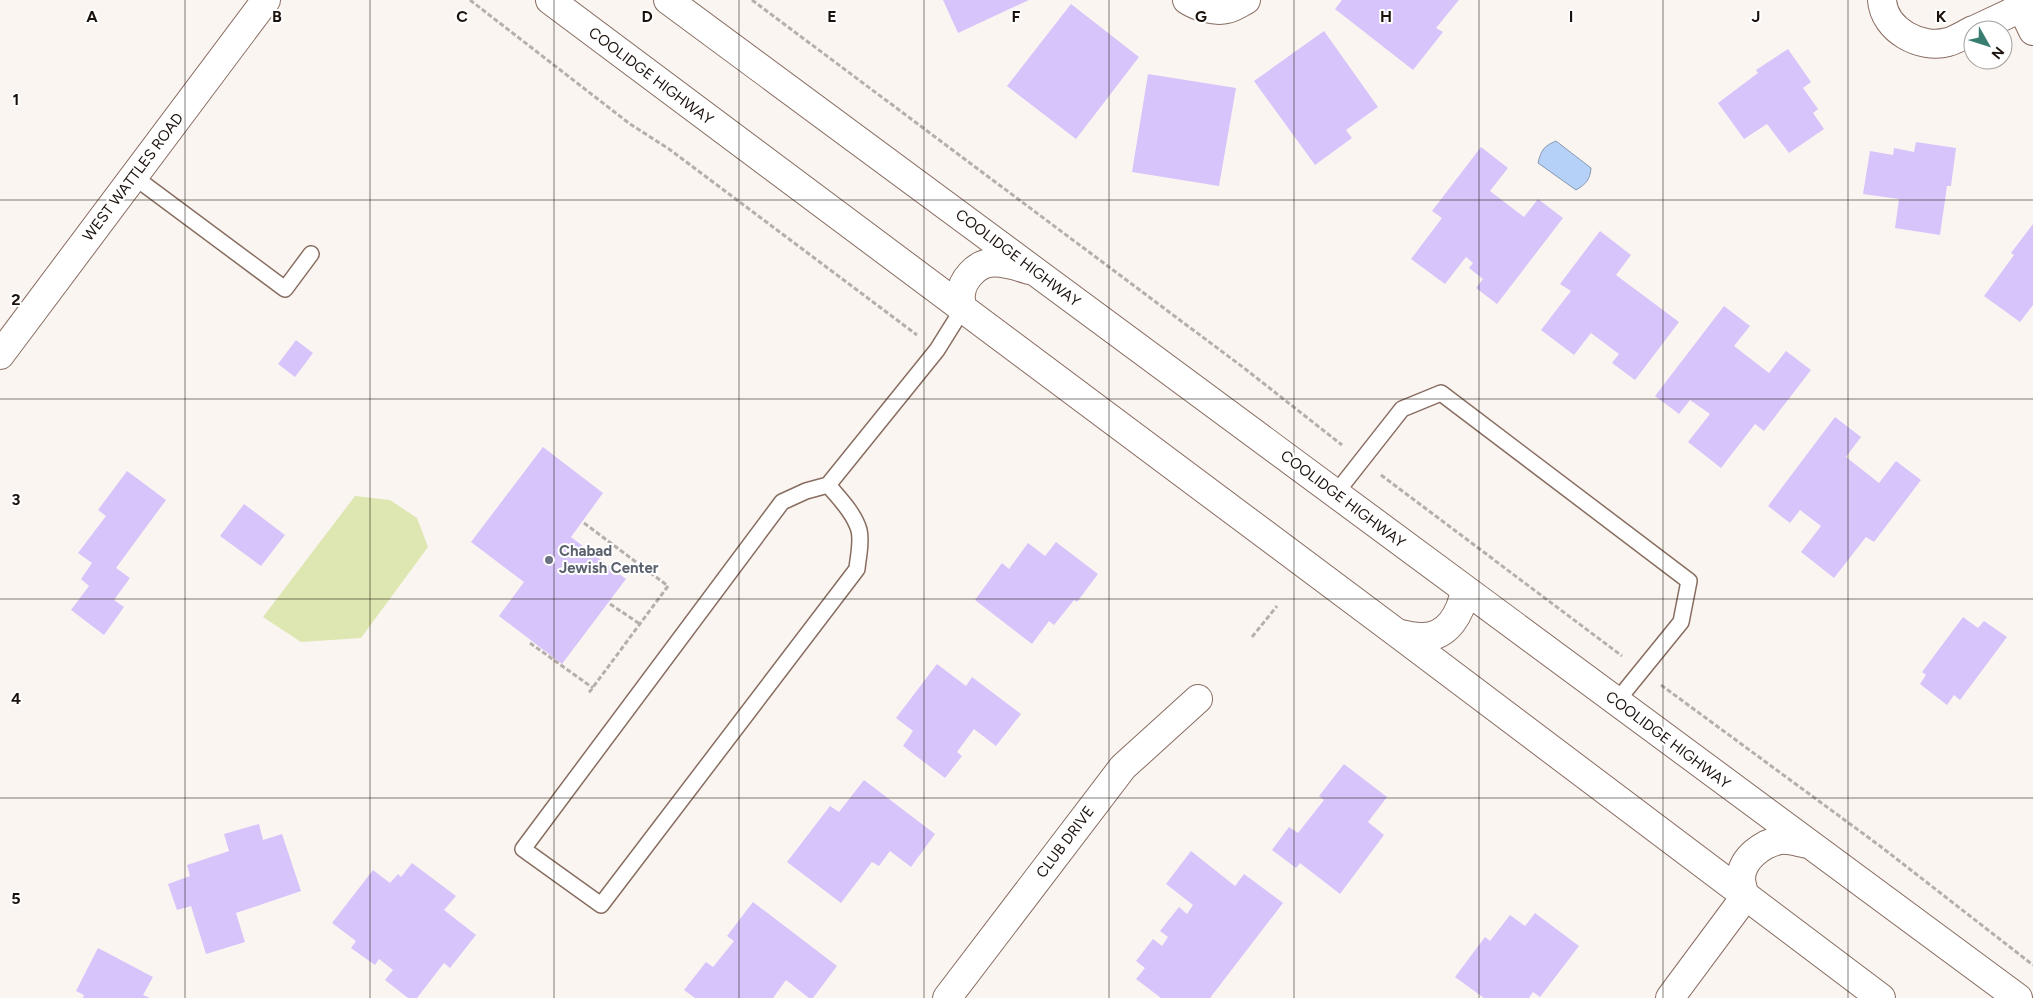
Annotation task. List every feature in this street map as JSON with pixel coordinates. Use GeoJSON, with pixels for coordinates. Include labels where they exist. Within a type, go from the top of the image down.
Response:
{"type":"FeatureCollection","features":[{"type":"Feature","properties":{"kind":"main road","name":"WEST WATTLES ROAD"},"geometry":{"type":"LineString","coordinates":[[0,355],[266,0]]}},
{"type":"Feature","properties":{"kind":"main road","name":"COOLIDGE HIGHWAY"},"geometry":{"type":"LineString","coordinates":[[550,0],[962,310],[1397,633],[1881,998]]}},
{"type":"Feature","properties":{"kind":"main road","name":"COOLIDGE HIGHWAY"},"geometry":{"type":"LineString","coordinates":[[668,0],[2018,998]]}},
{"type":"Feature","properties":{"kind":"main road"},"geometry":{"type":"LineString","coordinates":[[1188,0],[1195,5],[1227,10],[1246,0]]}},
{"type":"Feature","properties":{"kind":"main road"},"geometry":{"type":"LineString","coordinates":[[1882,0],[1893,24],[1908,38],[1925,44],[1947,42],[1963,35]]}},
{"type":"Feature","properties":{"kind":"main road"},"geometry":{"type":"LineString","coordinates":[[2003,20],[2024,13]]}},
{"type":"Feature","properties":{"kind":"main road"},"geometry":{"type":"LineString","coordinates":[[962,310],[960,294],[964,282],[976,269],[989,263],[1005,263],[1035,271]]}},
{"type":"Feature","properties":{"kind":"main road"},"geometry":{"type":"LineString","coordinates":[[1397,633],[1422,637],[1438,633],[1454,622],[1462,606],[1465,590]]}},
{"type":"Feature","properties":{"kind":"main road","name":"CLUB DRIVE"},"geometry":{"type":"LineString","coordinates":[[947,998],[1123,768],[1198,699]]}},
{"type":"Feature","properties":{"kind":"main road"},"geometry":{"type":"LineString","coordinates":[[1670,998],[1746,897],[1741,878],[1746,863],[1755,852],[1767,844],[1783,840],[1809,844]]}},
{"type":"Feature","properties":{"kind":"lane"},"geometry":{"type":"LineString","coordinates":[[133,176],[285,289],[311,254]]}},
{"type":"Feature","properties":{"kind":"lane"},"geometry":{"type":"LineString","coordinates":[[828,485],[846,506],[859,530],[860,546],[857,569],[601,905],[523,849],[782,502],[828,485],[937,350],[962,310]]}},
{"type":"Feature","properties":{"kind":"lane"},"geometry":{"type":"LineString","coordinates":[[1336,494],[1402,409],[1441,393],[1689,581],[1681,622],[1616,702]]}},
{"type":"Feature","properties":{"kind":"path"},"geometry":{"type":"LineString","coordinates":[[470,0],[630,124],[669,149],[937,350]]}},
{"type":"Feature","properties":{"kind":"path"},"geometry":{"type":"LineString","coordinates":[[752,0],[1244,368],[1362,460],[1641,671],[1880,846],[2033,965]]}},
{"type":"Feature","properties":{"kind":"path"},"geometry":{"type":"LineString","coordinates":[[584,523],[668,586],[588,694]]}},
{"type":"Feature","properties":{"kind":"path"},"geometry":{"type":"LineString","coordinates":[[610,604],[640,624]]}},
{"type":"Feature","properties":{"kind":"path"},"geometry":{"type":"LineString","coordinates":[[1252,637],[1277,606]]}},
{"type":"Feature","properties":{"kind":"path"},"geometry":{"type":"LineString","coordinates":[[530,642],[593,688]]}},
{"type":"Feature","properties":{"kind":"green space"},"geometry":{"type":"Polygon","coordinates":[[[355,496],[390,500],[417,518],[428,547],[361,638],[301,642],[263,617],[355,496]]]}},
{"type":"Feature","properties":{"kind":"water"},"geometry":{"type":"Polygon","coordinates":[[[1556,141],[1591,168],[1587,181],[1576,190],[1538,163],[1544,149],[1556,141]]]}},
{"type":"Feature","properties":{"kind":"building"},"geometry":{"type":"Polygon","coordinates":[[[943,0],[1029,0],[958,33],[943,0]]]}},
{"type":"Feature","properties":{"kind":"building"},"geometry":{"type":"Polygon","coordinates":[[[1342,0],[1459,0],[1436,28],[1443,32],[1413,70],[1335,9],[1342,0]]]}},
{"type":"Feature","properties":{"kind":"building"},"geometry":{"type":"Polygon","coordinates":[[[1071,4],[1139,57],[1076,139],[1007,86],[1071,4]]]}},
{"type":"Feature","properties":{"kind":"building"},"geometry":{"type":"Polygon","coordinates":[[[1324,31],[1378,107],[1346,130],[1352,138],[1315,165],[1254,81],[1324,31]]]}},
{"type":"Feature","properties":{"kind":"building"},"geometry":{"type":"Polygon","coordinates":[[[1788,49],[1811,82],[1803,88],[1818,109],[1813,113],[1824,129],[1789,153],[1767,124],[1744,139],[1718,103],[1758,73],[1756,70],[1788,49]]]}},
{"type":"Feature","properties":{"kind":"building"},"geometry":{"type":"Polygon","coordinates":[[[1148,74],[1236,88],[1219,186],[1132,172],[1148,74]]]}},
{"type":"Feature","properties":{"kind":"building"},"geometry":{"type":"Polygon","coordinates":[[[1916,142],[1956,148],[1951,186],[1947,186],[1940,235],[1895,228],[1899,199],[1863,194],[1870,151],[1893,155],[1894,148],[1914,152],[1916,142]]]}},
{"type":"Feature","properties":{"kind":"building"},"geometry":{"type":"Polygon","coordinates":[[[1481,147],[1508,168],[1490,191],[1524,217],[1538,199],[1563,218],[1497,304],[1476,288],[1483,279],[1469,268],[1473,263],[1466,257],[1445,284],[1411,259],[1442,218],[1432,211],[1481,147]]]}},
{"type":"Feature","properties":{"kind":"building"},"geometry":{"type":"Polygon","coordinates":[[[2033,224],[2033,305],[2020,322],[1984,296],[2014,255],[2011,253],[2033,224]]]}},
{"type":"Feature","properties":{"kind":"building"},"geometry":{"type":"Polygon","coordinates":[[[1600,231],[1631,255],[1616,275],[1679,322],[1635,380],[1612,363],[1619,354],[1591,333],[1574,355],[1541,330],[1571,291],[1560,284],[1600,231]]]}},
{"type":"Feature","properties":{"kind":"building"},"geometry":{"type":"Polygon","coordinates":[[[1724,306],[1750,326],[1734,346],[1769,373],[1786,351],[1811,370],[1764,431],[1755,424],[1721,468],[1688,442],[1710,414],[1690,400],[1679,414],[1655,396],[1724,306]]]}},
{"type":"Feature","properties":{"kind":"building"},"geometry":{"type":"Polygon","coordinates":[[[296,340],[313,353],[295,377],[278,364],[296,340]]]}},
{"type":"Feature","properties":{"kind":"building"},"geometry":{"type":"Polygon","coordinates":[[[1835,417],[1861,437],[1846,457],[1879,483],[1896,461],[1921,480],[1874,542],[1866,537],[1834,578],[1801,552],[1821,526],[1800,510],[1790,523],[1768,506],[1835,417]]]}},
{"type":"Feature","properties":{"kind":"building","name":"Chabad Jewish Center"},"geometry":{"type":"Polygon","coordinates":[[[543,447],[603,493],[571,537],[626,579],[562,664],[499,616],[524,582],[471,542],[543,447]]]}},
{"type":"Feature","properties":{"kind":"building"},"geometry":{"type":"Polygon","coordinates":[[[127,471],[166,500],[116,568],[130,578],[114,600],[124,607],[104,635],[71,610],[89,586],[81,579],[92,563],[78,553],[106,516],[98,510],[127,471]]]}},
{"type":"Feature","properties":{"kind":"building"},"geometry":{"type":"Polygon","coordinates":[[[244,504],[285,535],[261,566],[220,536],[244,504]]]}},
{"type":"Feature","properties":{"kind":"building"},"geometry":{"type":"Polygon","coordinates":[[[1056,542],[1098,574],[1077,602],[1074,600],[1054,625],[1049,621],[1032,644],[975,600],[1002,563],[1009,569],[1028,543],[1045,556],[1056,542]]]}},
{"type":"Feature","properties":{"kind":"building"},"geometry":{"type":"Polygon","coordinates":[[[1963,617],[1978,628],[1984,621],[2007,637],[1960,700],[1954,695],[1947,705],[1920,684],[1926,675],[1922,672],[1963,617]]]}},
{"type":"Feature","properties":{"kind":"building"},"geometry":{"type":"Polygon","coordinates":[[[937,664],[966,686],[972,677],[1021,714],[996,746],[974,729],[957,752],[962,756],[945,778],[903,746],[913,731],[896,718],[937,664]]]}},
{"type":"Feature","properties":{"kind":"building"},"geometry":{"type":"Polygon","coordinates":[[[1344,764],[1387,797],[1368,822],[1384,835],[1340,894],[1300,863],[1296,868],[1272,850],[1289,827],[1298,833],[1324,800],[1319,796],[1344,764]]]}},
{"type":"Feature","properties":{"kind":"building"},"geometry":{"type":"Polygon","coordinates":[[[864,780],[935,834],[911,867],[890,851],[879,866],[872,862],[841,903],[787,862],[830,806],[839,812],[864,780]]]}},
{"type":"Feature","properties":{"kind":"building"},"geometry":{"type":"Polygon","coordinates":[[[259,824],[263,840],[282,834],[301,891],[236,913],[245,942],[206,954],[191,906],[177,910],[168,884],[190,876],[187,865],[229,851],[224,834],[259,824]]]}},
{"type":"Feature","properties":{"kind":"building"},"geometry":{"type":"Polygon","coordinates":[[[1191,851],[1235,886],[1244,874],[1283,903],[1210,998],[1161,998],[1136,979],[1145,968],[1136,961],[1153,939],[1162,946],[1168,937],[1160,931],[1179,907],[1187,914],[1193,905],[1166,884],[1191,851]]]}},
{"type":"Feature","properties":{"kind":"building"},"geometry":{"type":"Polygon","coordinates":[[[412,863],[456,896],[444,910],[476,935],[450,968],[444,963],[417,998],[408,998],[385,980],[393,970],[379,959],[375,965],[351,948],[356,941],[332,923],[373,870],[390,883],[398,874],[401,877],[412,863]]]}},
{"type":"Feature","properties":{"kind":"building"},"geometry":{"type":"Polygon","coordinates":[[[753,902],[837,966],[813,998],[809,998],[786,980],[773,998],[695,998],[684,990],[706,962],[713,967],[734,941],[727,936],[753,902]]]}},
{"type":"Feature","properties":{"kind":"building"},"geometry":{"type":"Polygon","coordinates":[[[1535,913],[1579,946],[1540,997],[1533,992],[1529,998],[1484,998],[1455,977],[1485,937],[1490,941],[1510,915],[1525,926],[1535,913]]]}},
{"type":"Feature","properties":{"kind":"building"},"geometry":{"type":"Polygon","coordinates":[[[98,948],[153,977],[143,995],[150,998],[83,998],[84,995],[76,991],[98,948]]]}},
{"type":"Feature","properties":{"kind":"place","name":"Chabad Jewish Center"},"geometry":{"type":"Point","coordinates":[549,560]}}]}
